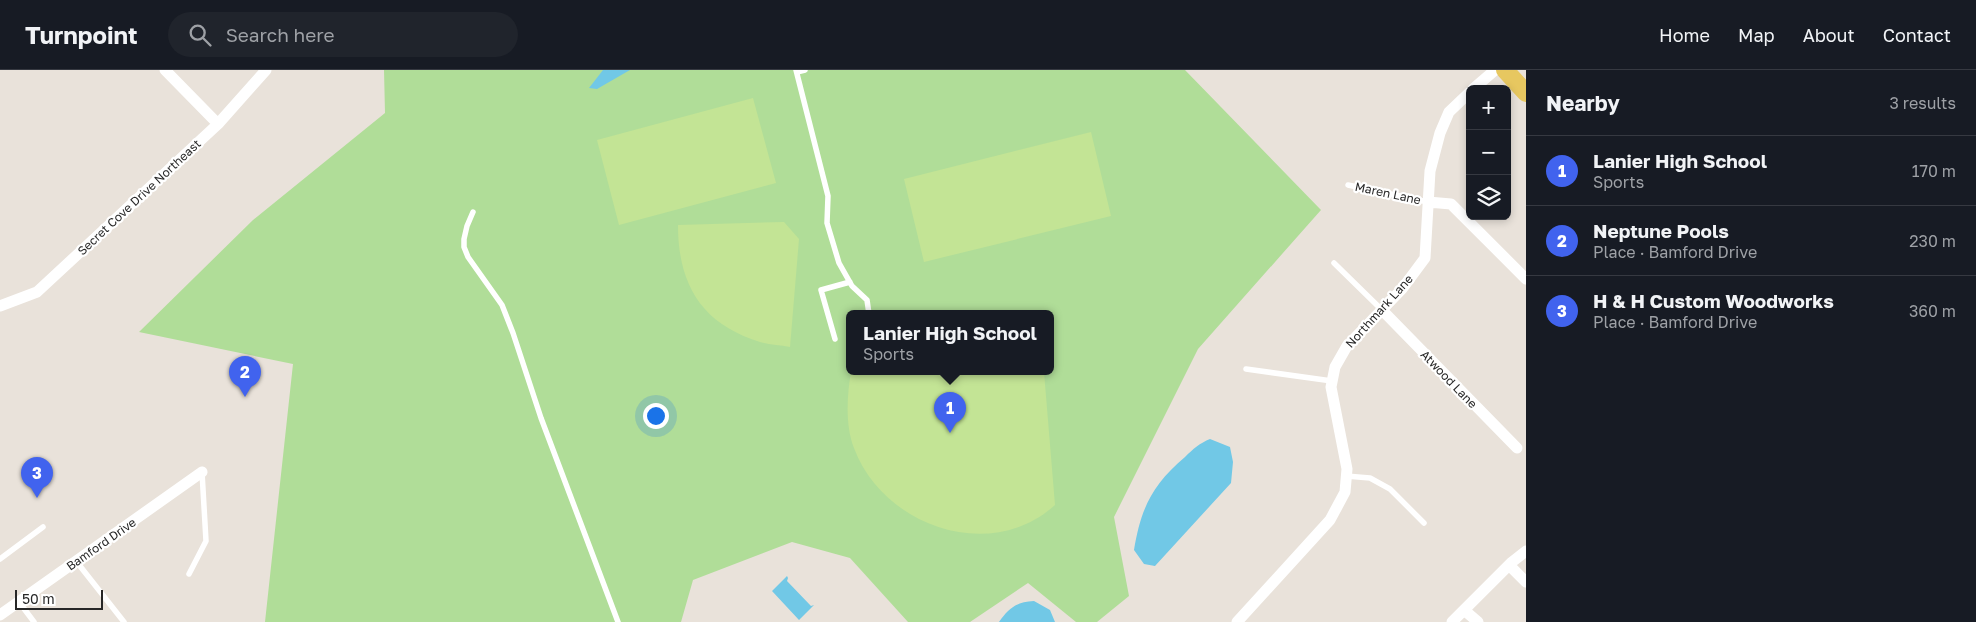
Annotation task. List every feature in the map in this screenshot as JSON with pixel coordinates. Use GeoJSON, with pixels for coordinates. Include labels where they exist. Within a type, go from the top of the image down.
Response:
{"type":"FeatureCollection","features":[{"type":"Feature","properties":{"kind":"main road"},"geometry":{"type":"LineString","coordinates":[[1505,70],[1526,93]]}},
{"type":"Feature","properties":{"kind":"street"},"geometry":{"type":"LineString","coordinates":[[165,70],[218,124]]}},
{"type":"Feature","properties":{"kind":"street","name":"Secret Cove Drive Northeast"},"geometry":{"type":"LineString","coordinates":[[0,306],[37,292],[218,124],[266,70]]}},
{"type":"Feature","properties":{"kind":"street"},"geometry":{"type":"LineString","coordinates":[[1478,85],[1495,70]]}},
{"type":"Feature","properties":{"kind":"street","name":"Northmark Lane"},"geometry":{"type":"LineString","coordinates":[[1237,622],[1330,520],[1344,492],[1347,469],[1330,388],[1335,366],[1347,346],[1402,289],[1425,258],[1430,171],[1440,133],[1449,112],[1466,96]]}},
{"type":"Feature","properties":{"kind":"street"},"geometry":{"type":"LineString","coordinates":[[1428,202],[1451,204],[1526,280]]}},
{"type":"Feature","properties":{"kind":"street","name":"Atwood Lane"},"geometry":{"type":"LineString","coordinates":[[1382,310],[1517,448]]}},
{"type":"Feature","properties":{"kind":"street","name":"Bamford Drive"},"geometry":{"type":"LineString","coordinates":[[0,615],[202,472]]}},
{"type":"Feature","properties":{"kind":"street"},"geometry":{"type":"LineString","coordinates":[[1452,622],[1508,565],[1526,551]]}},
{"type":"Feature","properties":{"kind":"street"},"geometry":{"type":"LineString","coordinates":[[1508,565],[1526,582]]}},
{"type":"Feature","properties":{"kind":"street"},"geometry":{"type":"LineString","coordinates":[[1464,610],[1478,622]]}},
{"type":"Feature","properties":{"kind":"lane"},"geometry":{"type":"LineString","coordinates":[[805,70],[796,71],[828,196],[827,223],[839,263],[850,282],[867,300],[868,310]]}},
{"type":"Feature","properties":{"kind":"lane","name":"Maren Lane"},"geometry":{"type":"LineString","coordinates":[[1348,185],[1428,202]]}},
{"type":"Feature","properties":{"kind":"lane"},"geometry":{"type":"LineString","coordinates":[[473,212],[467,226],[464,246],[468,257],[502,305],[541,418],[618,622]]}},
{"type":"Feature","properties":{"kind":"lane"},"geometry":{"type":"LineString","coordinates":[[1334,263],[1382,310]]}},
{"type":"Feature","properties":{"kind":"lane"},"geometry":{"type":"LineString","coordinates":[[835,339],[821,290],[850,282]]}},
{"type":"Feature","properties":{"kind":"lane"},"geometry":{"type":"LineString","coordinates":[[1246,369],[1332,381]]}},
{"type":"Feature","properties":{"kind":"lane"},"geometry":{"type":"LineString","coordinates":[[189,574],[206,541],[202,472]]}},
{"type":"Feature","properties":{"kind":"lane"},"geometry":{"type":"LineString","coordinates":[[1346,476],[1370,478],[1390,488],[1424,523]]}},
{"type":"Feature","properties":{"kind":"lane"},"geometry":{"type":"LineString","coordinates":[[0,559],[43,527]]}},
{"type":"Feature","properties":{"kind":"lane"},"geometry":{"type":"LineString","coordinates":[[76,561],[124,622]]}},
{"type":"Feature","properties":{"kind":"lane"},"geometry":{"type":"LineString","coordinates":[[19,602],[34,622]]}},
{"type":"Feature","properties":{"kind":"green space"},"geometry":{"type":"Polygon","coordinates":[[[384,70],[1185,70],[1321,210],[1198,349],[1114,517],[1129,596],[1097,622],[1076,622],[1028,583],[970,622],[908,622],[850,558],[792,542],[693,580],[681,622],[265,622],[293,364],[139,332],[253,220],[385,113],[384,70]]]}},
{"type":"Feature","properties":{"kind":"green space"},"geometry":{"type":"Polygon","coordinates":[[[753,98],[776,183],[619,225],[597,140],[753,98]]]}},
{"type":"Feature","properties":{"kind":"green space"},"geometry":{"type":"Polygon","coordinates":[[[1091,132],[1111,216],[924,262],[904,179],[1091,132]]]}},
{"type":"Feature","properties":{"kind":"green space"},"geometry":{"type":"Polygon","coordinates":[[[784,222],[799,239],[790,347],[763,343],[740,334],[723,325],[709,313],[697,299],[689,284],[679,247],[678,225],[784,222]]]}},
{"type":"Feature","properties":{"kind":"green space"},"geometry":{"type":"Polygon","coordinates":[[[851,375],[1044,375],[1055,505],[1029,523],[1000,532],[970,533],[941,528],[913,516],[888,498],[868,475],[854,448],[849,430],[851,375]]]}},
{"type":"Feature","properties":{"kind":"water"},"geometry":{"type":"Polygon","coordinates":[[[603,70],[630,70],[597,89],[589,88],[603,70]]]}},
{"type":"Feature","properties":{"kind":"water"},"geometry":{"type":"Polygon","coordinates":[[[1210,439],[1230,447],[1233,462],[1231,483],[1155,566],[1144,564],[1134,550],[1140,522],[1150,498],[1164,477],[1174,467],[1197,446],[1210,439]]]}},
{"type":"Feature","properties":{"kind":"water"},"geometry":{"type":"Polygon","coordinates":[[[787,576],[787,581],[811,606],[814,605],[799,620],[772,591],[787,576]]]}},
{"type":"Feature","properties":{"kind":"water"},"geometry":{"type":"Polygon","coordinates":[[[1034,601],[1050,610],[1055,622],[999,622],[1014,607],[1022,603],[1034,601]]]}},
{"type":"Feature","properties":{"kind":"place","name":"Neptune Pools"},"geometry":{"type":"Point","coordinates":[245,397]}},
{"type":"Feature","properties":{"kind":"place","name":"Lanier High School"},"geometry":{"type":"Point","coordinates":[950,433]}},
{"type":"Feature","properties":{"kind":"place","name":"H & H Custom Woodworks"},"geometry":{"type":"Point","coordinates":[37,498]}}]}
